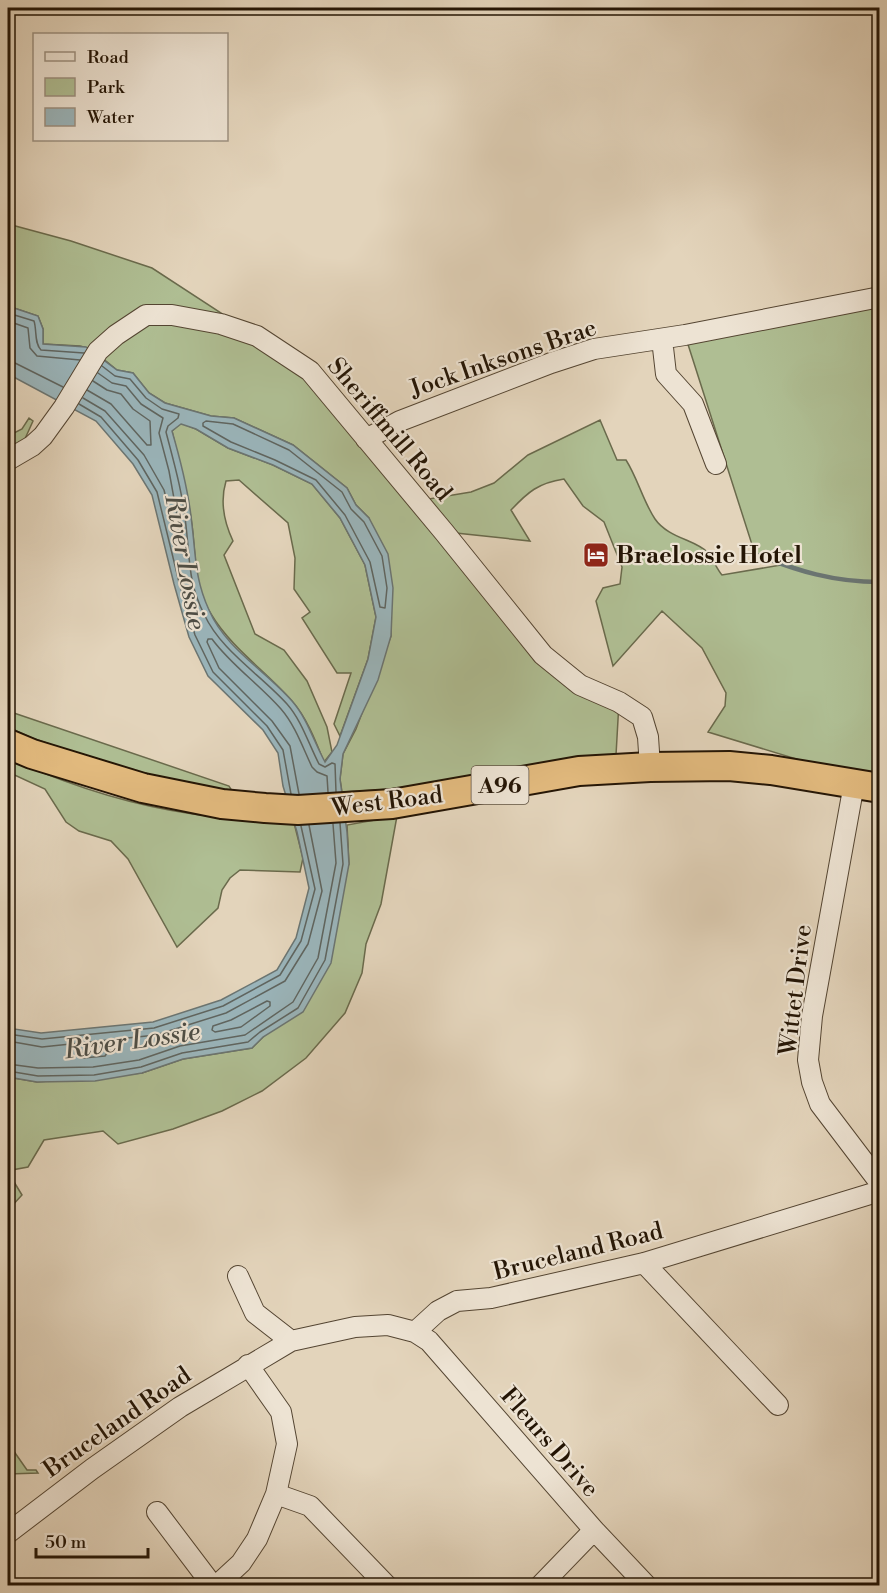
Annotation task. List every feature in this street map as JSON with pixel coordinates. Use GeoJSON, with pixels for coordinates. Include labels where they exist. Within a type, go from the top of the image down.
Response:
{"type":"FeatureCollection","features":[{"type":"Feature","properties":{"kind":"highway","name":"West Road"},"geometry":{"type":"LineString","coordinates":[[8,744],[32,754],[143,788],[222,804],[298,810],[350,808],[409,801],[579,771],[650,767],[729,766],[867,786]]}},
{"type":"Feature","properties":{"kind":"street","name":"Jock Inksons Brae"},"geometry":{"type":"LineString","coordinates":[[366,439],[400,421],[594,349],[662,339],[879,297]]}},
{"type":"Feature","properties":{"kind":"street","name":"Sheriffmill Road"},"geometry":{"type":"LineString","coordinates":[[8,460],[32,446],[43,436],[64,407],[98,351],[146,315],[172,315],[221,324],[256,336],[310,371],[543,655],[580,685],[619,702],[642,717],[648,736],[650,767]]}},
{"type":"Feature","properties":{"kind":"street"},"geometry":{"type":"LineString","coordinates":[[662,339],[666,374],[693,404],[716,464]]}},
{"type":"Feature","properties":{"kind":"street","name":"Wittet Drive"},"geometry":{"type":"LineString","coordinates":[[867,786],[812,1016],[808,1060],[812,1082],[820,1104],[879,1183]]}},
{"type":"Feature","properties":{"kind":"street","name":"Bruceland Road"},"geometry":{"type":"LineString","coordinates":[[8,1533],[92,1469],[180,1407],[291,1341],[355,1327],[388,1325],[415,1332],[438,1311],[457,1301],[491,1298],[644,1263],[879,1191]]}},
{"type":"Feature","properties":{"kind":"street"},"geometry":{"type":"LineString","coordinates":[[644,1263],[778,1405]]}},
{"type":"Feature","properties":{"kind":"street"},"geometry":{"type":"LineString","coordinates":[[238,1276],[255,1313],[291,1341]]}},
{"type":"Feature","properties":{"kind":"street","name":"Fleurs Drive"},"geometry":{"type":"LineString","coordinates":[[415,1332],[429,1341],[646,1586]]}},
{"type":"Feature","properties":{"kind":"street"},"geometry":{"type":"LineString","coordinates":[[157,1512],[214,1586],[241,1563],[257,1539],[276,1494],[287,1444],[281,1412],[248,1365]]}},
{"type":"Feature","properties":{"kind":"street"},"geometry":{"type":"LineString","coordinates":[[276,1494],[310,1506],[387,1586]]}},
{"type":"Feature","properties":{"kind":"street"},"geometry":{"type":"LineString","coordinates":[[540,1586],[594,1530]]}},
{"type":"Feature","properties":{"kind":"green space"},"geometry":{"type":"Polygon","coordinates":[[[8,224],[71,241],[152,268],[310,371],[417,501],[471,492],[494,483],[528,455],[600,420],[617,460],[626,460],[655,519],[674,535],[702,548],[709,554],[722,575],[781,565],[755,554],[685,335],[879,297],[879,777],[829,769],[708,732],[725,706],[726,693],[702,648],[662,611],[613,666],[596,601],[603,588],[620,584],[622,567],[604,522],[583,506],[564,479],[534,489],[511,510],[530,541],[446,532],[543,655],[619,702],[616,755],[409,788],[342,792],[340,779],[343,754],[356,729],[391,636],[391,619],[369,518],[356,505],[347,488],[293,445],[234,418],[211,416],[165,403],[149,393],[133,373],[117,370],[91,349],[80,346],[43,344],[43,329],[38,316],[8,306],[8,224]]]}},
{"type":"Feature","properties":{"kind":"green space"},"geometry":{"type":"Polygon","coordinates":[[[29,418],[33,421],[24,441],[8,449],[8,436],[22,429],[29,418]]]}},
{"type":"Feature","properties":{"kind":"green space"},"geometry":{"type":"Polygon","coordinates":[[[181,423],[228,448],[273,465],[312,484],[340,518],[365,565],[376,617],[368,659],[340,736],[334,724],[351,673],[337,673],[302,618],[310,612],[294,589],[295,558],[288,523],[239,480],[226,481],[223,496],[224,511],[233,541],[224,555],[255,634],[284,650],[307,681],[327,727],[332,752],[324,762],[311,730],[297,708],[219,627],[205,604],[197,571],[186,490],[172,431],[181,423]]]}},
{"type":"Feature","properties":{"kind":"green space"},"geometry":{"type":"Polygon","coordinates":[[[8,711],[229,786],[234,794],[140,775],[32,738],[8,727],[8,711]]]}},
{"type":"Feature","properties":{"kind":"green space"},"geometry":{"type":"Polygon","coordinates":[[[8,758],[75,785],[145,805],[205,816],[294,823],[303,858],[300,872],[240,870],[230,878],[222,890],[218,908],[177,947],[128,859],[111,841],[79,831],[66,822],[45,789],[8,772],[8,758]]]}},
{"type":"Feature","properties":{"kind":"green space"},"geometry":{"type":"Polygon","coordinates":[[[397,816],[381,904],[366,944],[362,973],[345,1013],[306,1058],[262,1091],[222,1111],[173,1129],[118,1144],[103,1131],[44,1140],[28,1167],[12,1170],[11,1177],[22,1195],[10,1208],[8,1207],[8,1077],[37,1082],[142,1073],[183,1059],[252,1048],[263,1037],[349,864],[347,825],[397,816]]]}},
{"type":"Feature","properties":{"kind":"green space"},"geometry":{"type":"Polygon","coordinates":[[[13,1450],[27,1470],[36,1470],[38,1473],[8,1474],[8,1454],[13,1450]]]}},
{"type":"Feature","properties":{"kind":"water","name":"River Lossie"},"geometry":{"type":"Polygon","coordinates":[[[8,306],[38,316],[43,329],[43,344],[86,347],[117,370],[133,373],[149,393],[165,403],[211,416],[234,418],[293,445],[347,488],[356,505],[369,518],[388,554],[393,588],[391,636],[378,680],[343,754],[340,779],[349,864],[331,963],[303,1012],[263,1037],[252,1048],[183,1059],[142,1073],[95,1081],[37,1082],[8,1077],[8,1028],[41,1033],[153,1022],[221,1000],[277,970],[296,938],[309,888],[297,832],[283,786],[278,753],[263,730],[208,676],[189,637],[152,495],[133,464],[96,421],[8,374],[8,306]],[[181,424],[172,431],[187,489],[197,568],[204,599],[216,624],[235,648],[292,701],[306,722],[325,762],[337,745],[368,659],[376,617],[365,565],[340,518],[312,484],[273,465],[228,448],[196,429],[181,424]]]}},
{"type":"Feature","properties":{"kind":"waterway"},"geometry":{"type":"LineString","coordinates":[[755,554],[786,566],[831,578],[880,582]]}},
{"type":"Feature","properties":{"kind":"place","name":"Braelossie Hotel"},"geometry":{"type":"Point","coordinates":[596,555]}}]}
